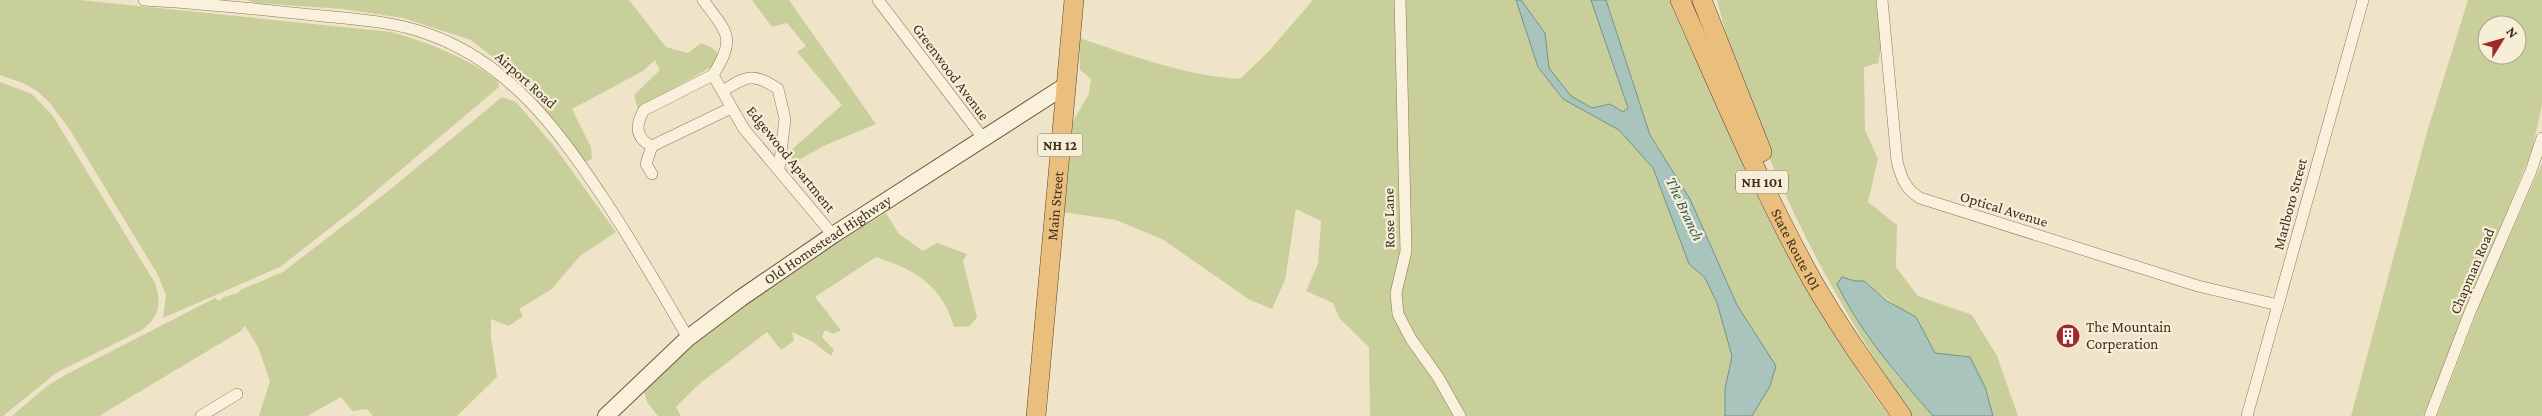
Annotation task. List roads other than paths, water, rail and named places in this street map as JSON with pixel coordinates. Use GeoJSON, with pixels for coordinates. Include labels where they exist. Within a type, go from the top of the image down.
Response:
{"type":"FeatureCollection","features":[{"type":"Feature","properties":{"kind":"highway","name":"Main Street"},"geometry":{"type":"LineString","coordinates":[[1036,416],[1074,0]]}},
{"type":"Feature","properties":{"kind":"highway","name":"State Route 101"},"geometry":{"type":"LineString","coordinates":[[1680,0],[1770,199],[1812,281],[1860,356],[1902,416]]}},
{"type":"Feature","properties":{"kind":"highway","name":"State Route 101"},"geometry":{"type":"LineString","coordinates":[[1702,0],[1788,218],[1860,356]]}},
{"type":"Feature","properties":{"kind":"main road","name":"Old Homestead Highway"},"geometry":{"type":"LineString","coordinates":[[606,416],[688,338],[741,298],[833,235],[1065,86]]}},
{"type":"Feature","properties":{"kind":"street","name":"Airport Road"},"geometry":{"type":"LineString","coordinates":[[144,0],[374,21],[427,34],[475,56],[510,82],[546,117],[574,154],[636,248],[688,338]]}},
{"type":"Feature","properties":{"kind":"street"},"geometry":{"type":"LineString","coordinates":[[652,146],[643,142],[637,131],[638,120],[644,110],[713,75],[725,57],[728,44],[726,32],[703,0]]}},
{"type":"Feature","properties":{"kind":"street","name":"Greenwood Avenue"},"geometry":{"type":"LineString","coordinates":[[878,0],[983,138]]}},
{"type":"Feature","properties":{"kind":"street","name":"Rose Lane"},"geometry":{"type":"LineString","coordinates":[[1400,0],[1406,251],[1396,293],[1398,314],[1460,416]]}},
{"type":"Feature","properties":{"kind":"street","name":"Optical Avenue"},"geometry":{"type":"LineString","coordinates":[[1882,0],[1897,161],[1903,179],[1911,192],[1920,198],[2198,286],[2278,305]]}},
{"type":"Feature","properties":{"kind":"street","name":"Marlboro Street"},"geometry":{"type":"LineString","coordinates":[[2247,416],[2363,0]]}},
{"type":"Feature","properties":{"kind":"street","name":"Edgewood Apartment"},"geometry":{"type":"LineString","coordinates":[[713,75],[723,91],[730,108],[744,129],[833,235]]}},
{"type":"Feature","properties":{"kind":"street"},"geometry":{"type":"LineString","coordinates":[[723,91],[742,78],[753,77],[768,82],[778,89],[785,119],[779,169]]}},
{"type":"Feature","properties":{"kind":"street"},"geometry":{"type":"LineString","coordinates":[[652,174],[646,164],[652,146],[730,108]]}},
{"type":"Feature","properties":{"kind":"street","name":"Chapman Road"},"geometry":{"type":"LineString","coordinates":[[2430,416],[2470,312],[2532,171],[2542,138]]}},
{"type":"Feature","properties":{"kind":"street"},"geometry":{"type":"LineString","coordinates":[[201,416],[237,394]]}},
{"type":"Feature","properties":{"kind":"water","name":"The Branch"},"geometry":{"type":"Polygon","coordinates":[[[1516,0],[1521,0],[1545,33],[1549,68],[1571,96],[1592,108],[1610,104],[1623,112],[1628,108],[1591,0],[1606,0],[1650,135],[1690,199],[1737,305],[1776,366],[1770,386],[1752,416],[1725,416],[1725,389],[1732,356],[1717,303],[1705,278],[1689,264],[1653,168],[1619,130],[1563,99],[1538,67],[1516,0]]]}},
{"type":"Feature","properties":{"kind":"water"},"geometry":{"type":"Polygon","coordinates":[[[1842,277],[1855,281],[1864,281],[1887,301],[1916,317],[1935,353],[1970,357],[1985,387],[1993,416],[1933,416],[1893,369],[1857,320],[1837,284],[1842,277]]]}},
{"type":"Feature","properties":{"kind":"place","name":"The Mountain Corperation"},"geometry":{"type":"Point","coordinates":[2068,336]}}]}
